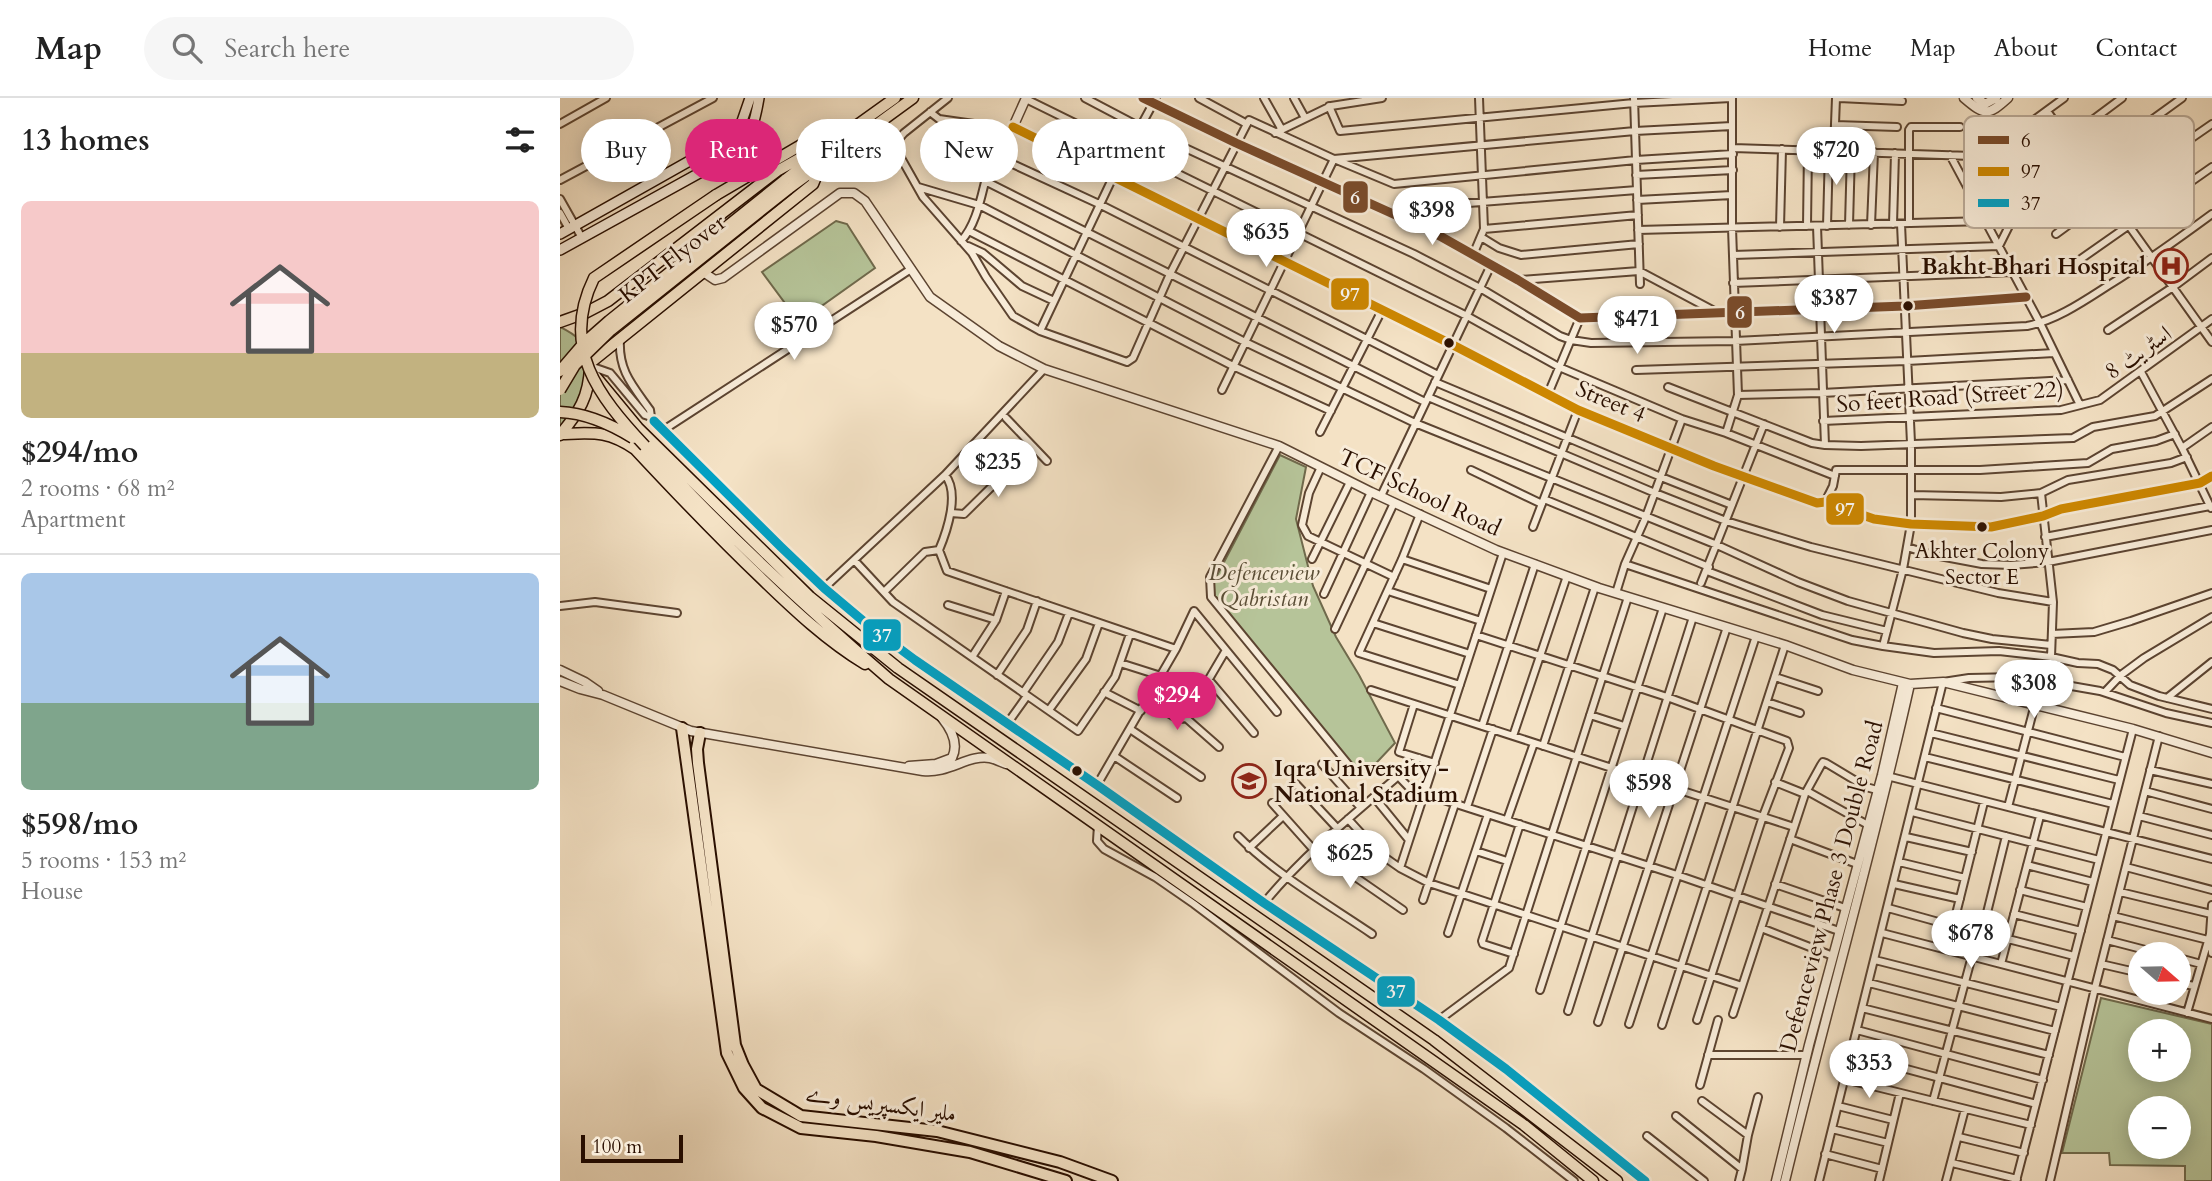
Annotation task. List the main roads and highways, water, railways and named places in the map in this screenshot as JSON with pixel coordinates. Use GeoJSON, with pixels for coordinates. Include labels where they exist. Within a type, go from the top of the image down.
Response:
{"type":"FeatureCollection","features":[{"type":"Feature","properties":{"kind":"highway","name":"ملیر ایکسپریس وے"},"geometry":{"type":"LineString","coordinates":[[682,727],[727,1053],[744,1088],[762,1108],[801,1128],[876,1136],[970,1152],[1066,1181]]}},
{"type":"Feature","properties":{"kind":"highway","name":"ملیر ایکسپریس وے"},"geometry":{"type":"LineString","coordinates":[[700,733],[698,763],[736,1045],[756,1089],[801,1116],[937,1131],[1060,1162],[1112,1181]]}},
{"type":"Feature","properties":{"kind":"main road"},"geometry":{"type":"LineString","coordinates":[[568,229],[732,136],[740,127],[750,98]]}},
{"type":"Feature","properties":{"kind":"main road"},"geometry":{"type":"LineString","coordinates":[[560,250],[732,155],[750,136],[759,98]]}},
{"type":"Feature","properties":{"kind":"main road"},"geometry":{"type":"LineString","coordinates":[[878,110],[895,98]]}},
{"type":"Feature","properties":{"kind":"main road"},"geometry":{"type":"LineString","coordinates":[[878,110],[913,98]]}},
{"type":"Feature","properties":{"kind":"main road"},"geometry":{"type":"LineString","coordinates":[[563,324],[594,278],[716,195],[796,148]]}},
{"type":"Feature","properties":{"kind":"main road"},"geometry":{"type":"LineString","coordinates":[[563,324],[608,301],[777,171],[796,160]]}},
{"type":"Feature","properties":{"kind":"main road"},"geometry":{"type":"LineString","coordinates":[[786,185],[796,175]]}},
{"type":"Feature","properties":{"kind":"main road","name":"KPT Flyover"},"geometry":{"type":"LineString","coordinates":[[560,371],[584,343],[609,321],[796,180]]}},
{"type":"Feature","properties":{"kind":"main road"},"geometry":{"type":"LineString","coordinates":[[590,367],[620,339],[814,182]]}},
{"type":"Feature","properties":{"kind":"main road","name":"KPT Flyover"},"geometry":{"type":"LineString","coordinates":[[560,390],[576,365],[611,330],[786,185]]}},
{"type":"Feature","properties":{"kind":"main road"},"geometry":{"type":"LineString","coordinates":[[561,434],[583,405],[590,367],[590,352],[584,338],[573,327],[563,324]]}},
{"type":"Feature","properties":{"kind":"main road"},"geometry":{"type":"LineString","coordinates":[[569,347],[586,383],[676,480],[805,605],[890,679]]}},
{"type":"Feature","properties":{"kind":"main road"},"geometry":{"type":"LineString","coordinates":[[590,367],[638,428],[810,597],[898,668],[1434,1040],[1617,1181]]}},
{"type":"Feature","properties":{"kind":"main road"},"geometry":{"type":"LineString","coordinates":[[560,412],[603,423],[645,446]]}},
{"type":"Feature","properties":{"kind":"main road"},"geometry":{"type":"LineString","coordinates":[[561,434],[604,433],[619,438],[635,449],[733,551],[797,612],[845,652],[890,679],[1524,1125],[1593,1181]]}},
{"type":"Feature","properties":{"kind":"place","name":"Bakht Bhari Hospital"},"geometry":{"type":"Point","coordinates":[2171,266]}},
{"type":"Feature","properties":{"kind":"place","name":"Akhter Colony Sector E"},"geometry":{"type":"Point","coordinates":[1982,527]}},
{"type":"Feature","properties":{"kind":"place","name":"Iqra University - National Stadium"},"geometry":{"type":"Point","coordinates":[1249,781]}},
{"type":"Feature","properties":{"kind":"park label","name":"Defenceview Qabristan"},"geometry":{"type":"Point","coordinates":[1264,585]}}]}
